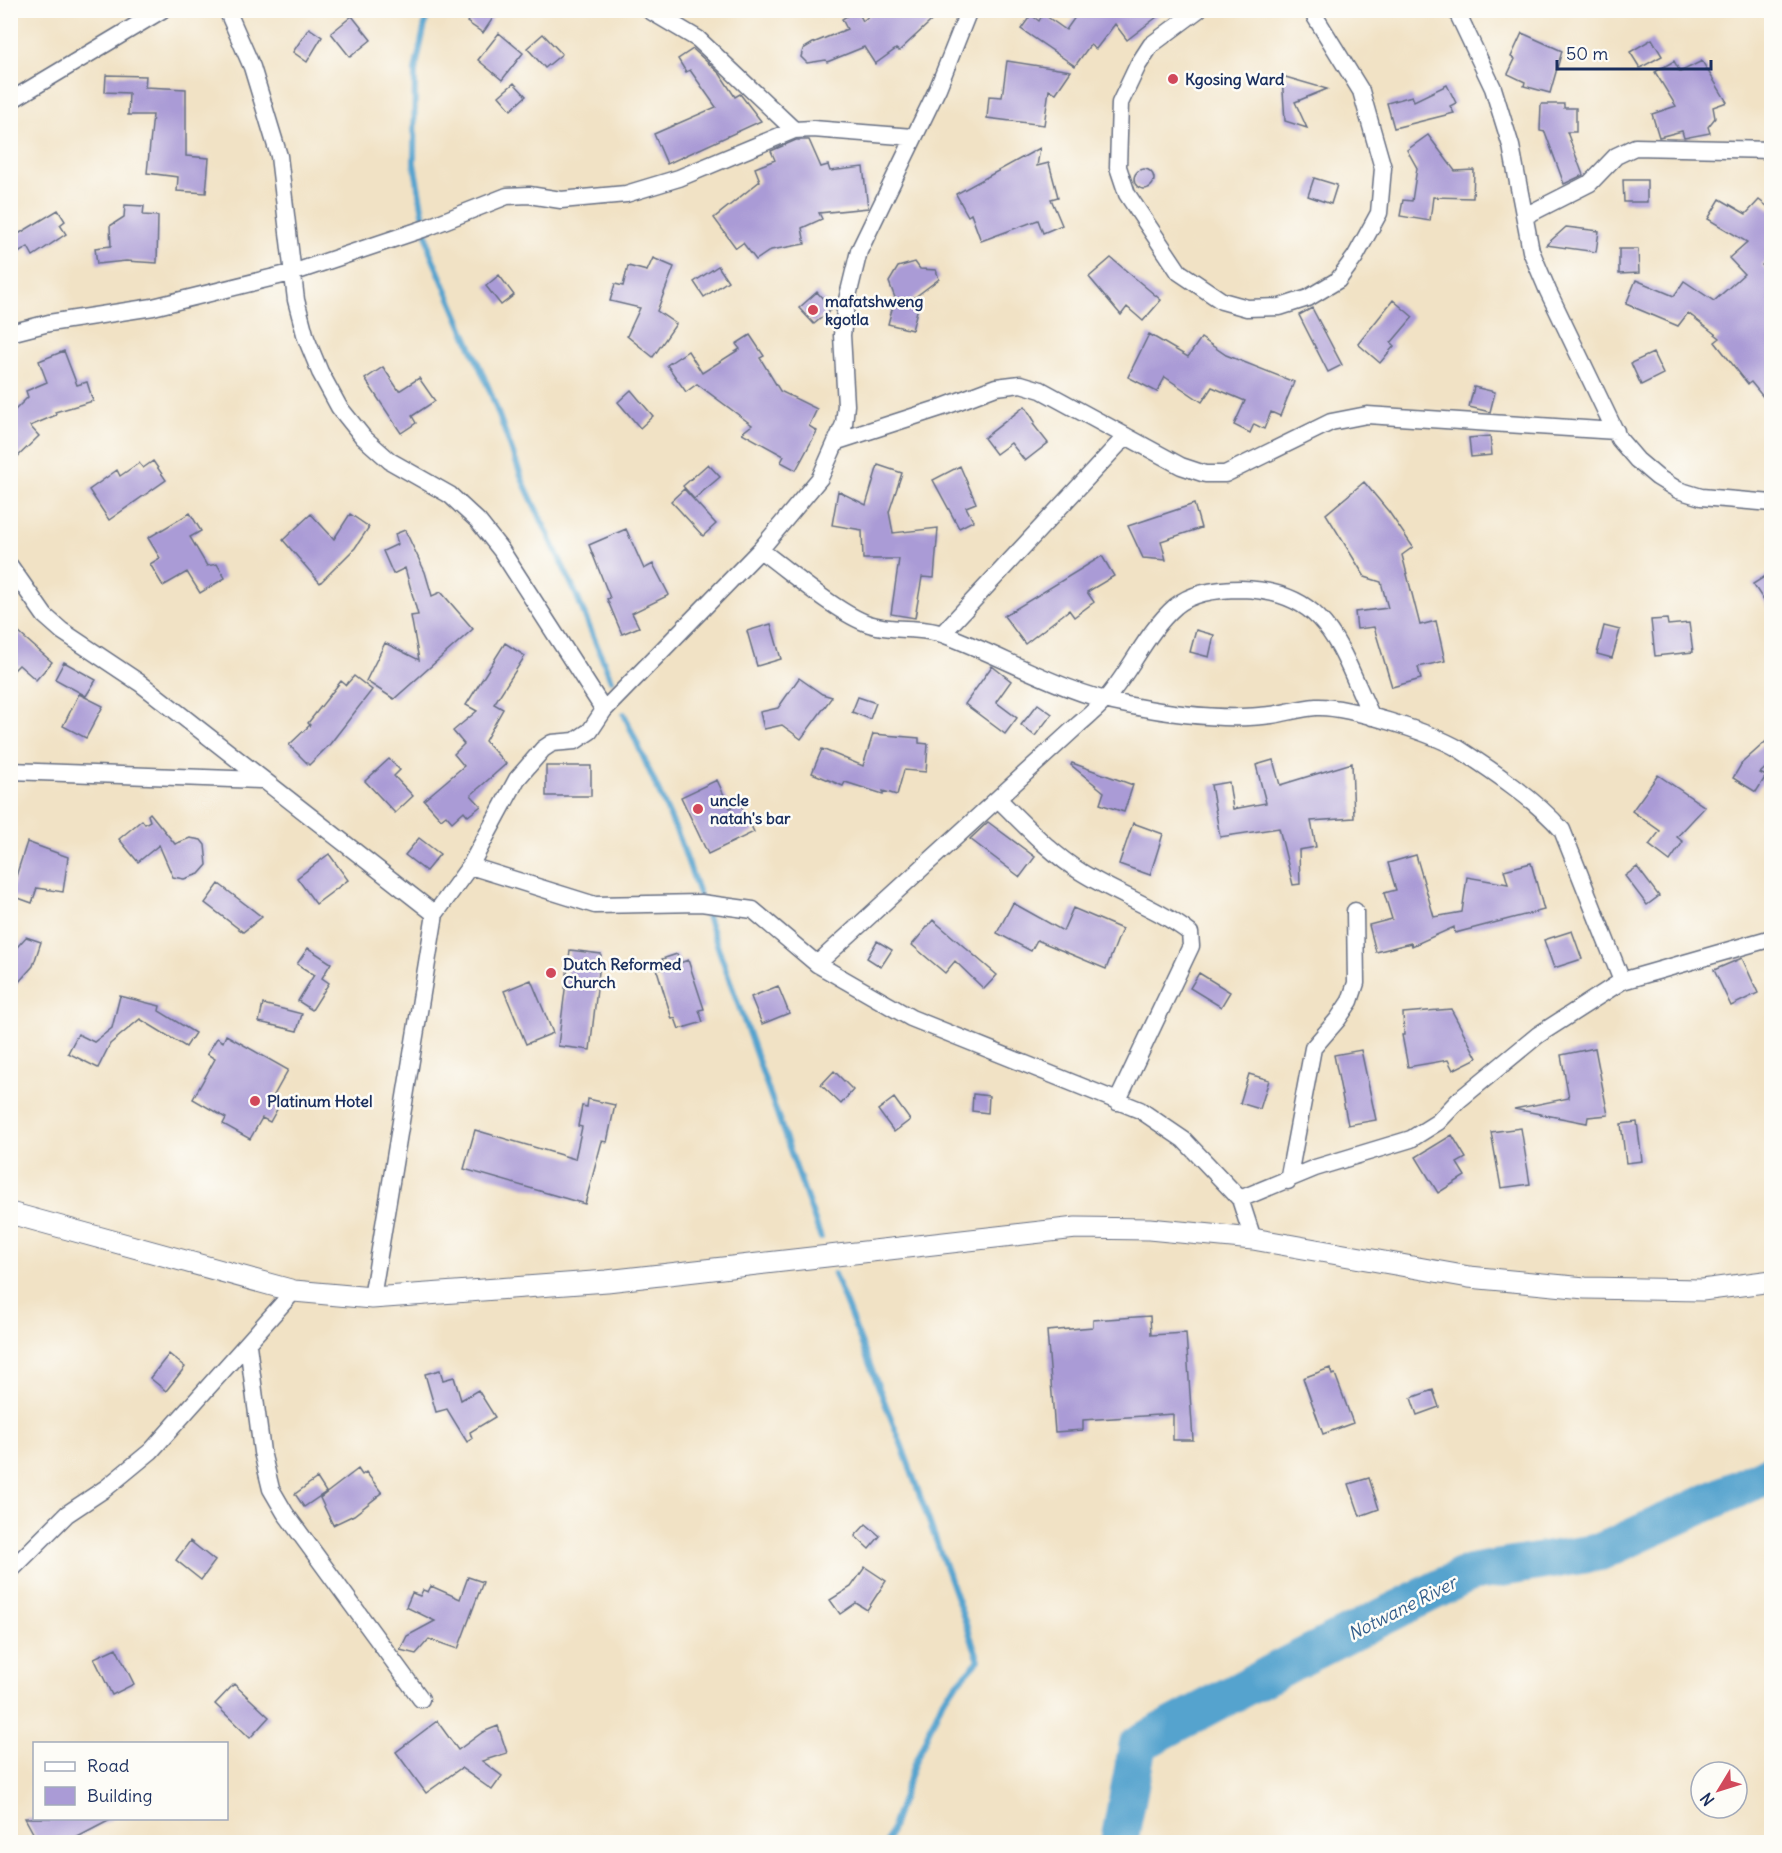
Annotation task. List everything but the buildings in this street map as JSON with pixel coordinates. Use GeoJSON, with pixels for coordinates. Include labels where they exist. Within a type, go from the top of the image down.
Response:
{"type":"FeatureCollection","features":[{"type":"Feature","properties":{"kind":"street"},"geometry":{"type":"LineString","coordinates":[[10,101],[162,10]]}},
{"type":"Feature","properties":{"kind":"street"},"geometry":{"type":"LineString","coordinates":[[226,10],[252,67],[279,156],[295,272],[296,300],[306,339],[339,407],[363,437],[390,460],[450,495],[478,521],[501,550],[604,710]]}},
{"type":"Feature","properties":{"kind":"street"},"geometry":{"type":"LineString","coordinates":[[649,10],[698,39],[794,130]]}},
{"type":"Feature","properties":{"kind":"street"},"geometry":{"type":"LineString","coordinates":[[372,1298],[435,914],[470,866],[517,779],[543,749],[552,743],[575,741],[590,731],[604,710],[760,550],[820,478],[838,441],[846,405],[842,336],[859,251],[938,88],[969,10]]}},
{"type":"Feature","properties":{"kind":"street"},"geometry":{"type":"LineString","coordinates":[[1198,10],[1151,45],[1138,65],[1120,103],[1118,167],[1127,194],[1179,272],[1222,300],[1246,308],[1280,307],[1308,298],[1338,280],[1355,257],[1379,213],[1383,168],[1361,92],[1311,10]]}},
{"type":"Feature","properties":{"kind":"street"},"geometry":{"type":"LineString","coordinates":[[1456,10],[1493,88],[1511,146],[1532,251],[1548,291],[1616,430],[1637,460],[1657,477],[1678,490],[1701,497],[1772,502]]}},
{"type":"Feature","properties":{"kind":"street"},"geometry":{"type":"LineString","coordinates":[[10,333],[49,323],[153,307],[295,272],[426,228],[507,196],[529,195],[561,200],[627,194],[679,178],[794,130],[813,129],[913,137]]}},
{"type":"Feature","properties":{"kind":"street"},"geometry":{"type":"LineString","coordinates":[[1525,216],[1590,183],[1616,156],[1635,147],[1772,150]]}},
{"type":"Feature","properties":{"kind":"street"},"geometry":{"type":"LineString","coordinates":[[838,441],[996,387],[1021,384],[1041,390],[1181,466],[1205,474],[1225,474],[1331,422],[1367,415],[1616,430]]}},
{"type":"Feature","properties":{"kind":"street"},"geometry":{"type":"LineString","coordinates":[[942,634],[1126,436]]}},
{"type":"Feature","properties":{"kind":"street"},"geometry":{"type":"LineString","coordinates":[[760,550],[850,615],[867,624],[891,630],[942,634],[1043,677],[1105,700],[1206,716],[1270,715],[1316,707],[1340,708],[1372,717],[1457,748],[1546,812],[1562,830],[1622,981]]}},
{"type":"Feature","properties":{"kind":"street"},"geometry":{"type":"LineString","coordinates":[[10,566],[45,616],[62,631],[140,683],[260,780],[435,914]]}},
{"type":"Feature","properties":{"kind":"street"},"geometry":{"type":"LineString","coordinates":[[817,964],[1105,700],[1164,618],[1178,604],[1194,596],[1224,589],[1266,590],[1288,596],[1310,608],[1328,625],[1372,717]]}},
{"type":"Feature","properties":{"kind":"street"},"geometry":{"type":"LineString","coordinates":[[10,771],[260,780]]}},
{"type":"Feature","properties":{"kind":"street"},"geometry":{"type":"LineString","coordinates":[[998,799],[1039,842],[1081,872],[1174,921],[1190,933],[1191,946],[1118,1102]]}},
{"type":"Feature","properties":{"kind":"street"},"geometry":{"type":"LineString","coordinates":[[470,866],[595,905],[701,903],[745,907],[762,916],[817,964],[910,1018],[1140,1110],[1184,1140],[1240,1199],[1253,1239]]}},
{"type":"Feature","properties":{"kind":"street"},"geometry":{"type":"LineString","coordinates":[[1288,1181],[1313,1048],[1350,1001],[1356,983],[1355,911]]}},
{"type":"Feature","properties":{"kind":"street"},"geometry":{"type":"LineString","coordinates":[[1240,1199],[1315,1168],[1412,1139],[1438,1122],[1459,1100],[1538,1035],[1622,981],[1772,938]]}},
{"type":"Feature","properties":{"kind":"street"},"geometry":{"type":"LineString","coordinates":[[10,1212],[294,1291],[372,1298],[607,1281],[1076,1228],[1149,1229],[1253,1239],[1469,1277],[1585,1288],[1702,1290],[1772,1281]]}},
{"type":"Feature","properties":{"kind":"street"},"geometry":{"type":"LineString","coordinates":[[10,1571],[67,1514],[106,1488],[151,1451],[294,1291]]}},
{"type":"Feature","properties":{"kind":"street"},"geometry":{"type":"LineString","coordinates":[[248,1345],[262,1452],[271,1489],[285,1513],[421,1699]]}},
{"type":"Feature","properties":{"kind":"waterway"},"geometry":{"type":"LineString","coordinates":[[428,10],[415,71],[414,163],[430,252],[490,391],[523,481],[576,594],[611,680]]}},
{"type":"Feature","properties":{"kind":"waterway"},"geometry":{"type":"LineString","coordinates":[[624,714],[679,837],[821,1238]]}},
{"type":"Feature","properties":{"kind":"waterway"},"geometry":{"type":"LineString","coordinates":[[834,1274],[902,1446],[979,1660],[943,1699],[913,1767],[887,1842]]}},
{"type":"Feature","properties":{"kind":"waterway","name":"Notwane River"},"geometry":{"type":"LineString","coordinates":[[1119,1842],[1138,1744],[1291,1663],[1470,1573],[1600,1552],[1772,1473]]}},
{"type":"Feature","properties":{"kind":"place","name":"Kgosing Ward"},"geometry":{"type":"Point","coordinates":[1173,79]}},
{"type":"Feature","properties":{"kind":"place","name":"mafatshweng kgotla"},"geometry":{"type":"Point","coordinates":[813,310]}},
{"type":"Feature","properties":{"kind":"place","name":"uncle natah's bar"},"geometry":{"type":"Point","coordinates":[698,809]}},
{"type":"Feature","properties":{"kind":"place","name":"Dutch Reformed Church"},"geometry":{"type":"Point","coordinates":[551,973]}},
{"type":"Feature","properties":{"kind":"place","name":"Platinum Hotel"},"geometry":{"type":"Point","coordinates":[255,1101]}}]}
